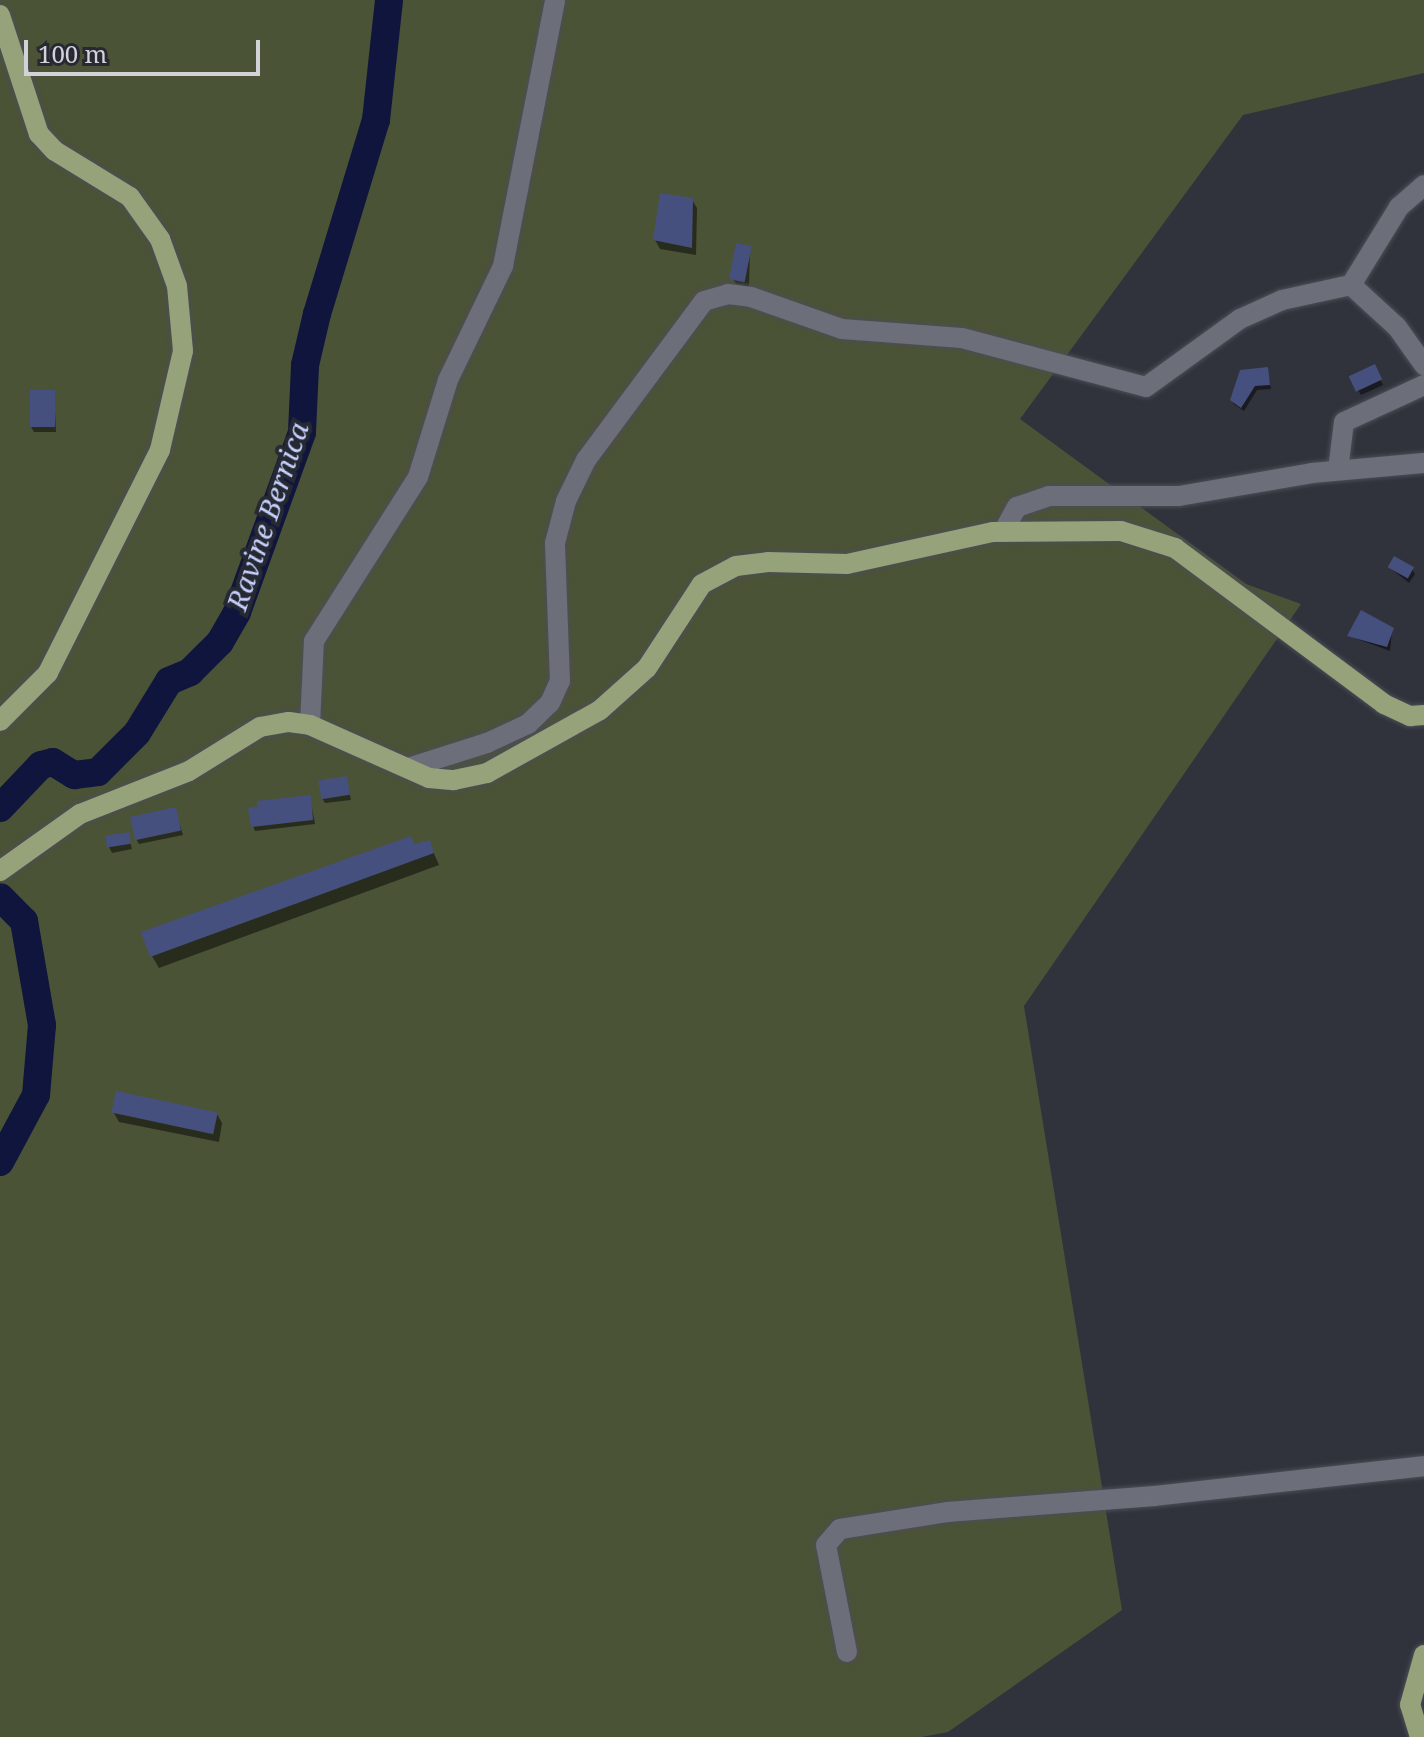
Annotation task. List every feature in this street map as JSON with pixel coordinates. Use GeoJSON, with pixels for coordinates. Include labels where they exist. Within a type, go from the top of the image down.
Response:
{"type":"FeatureCollection","features":[{"type":"Feature","properties":{"kind":"main road"},"geometry":{"type":"LineString","coordinates":[[0,15],[39,134],[55,151],[130,197],[160,239],[177,286],[183,351],[160,450],[48,673],[0,721]]}},
{"type":"Feature","properties":{"kind":"main road"},"geometry":{"type":"LineString","coordinates":[[0,871],[80,814],[189,771],[260,727],[289,722],[310,725],[408,768],[454,780],[487,773],[600,710],[647,668],[702,584],[736,566],[847,564],[1003,532],[1121,531],[1175,548],[1384,704],[1410,716],[1424,715]]}},
{"type":"Feature","properties":{"kind":"main road"},"geometry":{"type":"LineString","coordinates":[[1420,1737],[1410,1705],[1424,1655]]}},
{"type":"Feature","properties":{"kind":"street"},"geometry":{"type":"LineString","coordinates":[[310,725],[314,641],[418,477],[448,380],[503,266],[555,0]]}},
{"type":"Feature","properties":{"kind":"street"},"geometry":{"type":"LineString","coordinates":[[408,768],[487,743],[528,724],[550,703],[560,681],[555,543],[566,501],[586,460],[704,301],[728,294],[751,297],[842,329],[932,333],[989,344],[1146,387],[1240,319],[1282,300],[1351,285],[1399,207],[1424,185]]}},
{"type":"Feature","properties":{"kind":"street"},"geometry":{"type":"LineString","coordinates":[[1351,285],[1397,327],[1424,365]]}},
{"type":"Feature","properties":{"kind":"street"},"geometry":{"type":"LineString","coordinates":[[1338,470],[1344,422],[1424,385]]}},
{"type":"Feature","properties":{"kind":"street"},"geometry":{"type":"LineString","coordinates":[[1003,532],[1017,507],[1040,497],[1179,496],[1338,470],[1424,463]]}},
{"type":"Feature","properties":{"kind":"street"},"geometry":{"type":"LineString","coordinates":[[847,1652],[826,1545],[840,1529],[947,1512],[1154,1496],[1424,1466]]}},
{"type":"Feature","properties":{"kind":"green space"},"geometry":{"type":"Polygon","coordinates":[[[0,0],[1424,0],[1424,73],[1243,115],[1020,419],[1246,584],[1301,604],[1024,1006],[1122,1610],[948,1732],[922,1737],[0,1737],[0,0]]]}},
{"type":"Feature","properties":{"kind":"building"},"geometry":{"type":"Polygon","coordinates":[[[660,193],[693,198],[692,248],[653,240],[660,193]]]}},
{"type":"Feature","properties":{"kind":"building"},"geometry":{"type":"Polygon","coordinates":[[[736,243],[752,246],[745,282],[729,279],[736,243]]]}},
{"type":"Feature","properties":{"kind":"building"},"geometry":{"type":"Polygon","coordinates":[[[1375,364],[1382,379],[1356,392],[1349,376],[1375,364]]]}},
{"type":"Feature","properties":{"kind":"building"},"geometry":{"type":"Polygon","coordinates":[[[1268,367],[1270,385],[1255,386],[1241,408],[1230,400],[1240,370],[1268,367]]]}},
{"type":"Feature","properties":{"kind":"building"},"geometry":{"type":"Polygon","coordinates":[[[30,390],[55,390],[55,427],[30,427],[30,390]]]}},
{"type":"Feature","properties":{"kind":"building"},"geometry":{"type":"Polygon","coordinates":[[[1394,556],[1414,567],[1408,579],[1388,567],[1394,556]]]}},
{"type":"Feature","properties":{"kind":"building"},"geometry":{"type":"Polygon","coordinates":[[[1361,610],[1394,628],[1387,647],[1347,636],[1361,610]]]}},
{"type":"Feature","properties":{"kind":"building"},"geometry":{"type":"Polygon","coordinates":[[[347,776],[350,795],[321,799],[318,781],[347,776]]]}},
{"type":"Feature","properties":{"kind":"building"},"geometry":{"type":"Polygon","coordinates":[[[311,795],[313,820],[251,827],[248,808],[257,807],[257,801],[311,795]]]}},
{"type":"Feature","properties":{"kind":"building"},"geometry":{"type":"Polygon","coordinates":[[[176,807],[181,830],[135,840],[130,817],[176,807]]]}},
{"type":"Feature","properties":{"kind":"building"},"geometry":{"type":"Polygon","coordinates":[[[129,832],[131,844],[107,848],[105,836],[129,832]]]}},
{"type":"Feature","properties":{"kind":"building"},"geometry":{"type":"Polygon","coordinates":[[[411,836],[414,844],[430,840],[434,853],[150,957],[141,932],[411,836]]]}},
{"type":"Feature","properties":{"kind":"building"},"geometry":{"type":"Polygon","coordinates":[[[116,1091],[218,1113],[213,1134],[111,1113],[116,1091]]]}},
{"type":"Feature","properties":{"kind":"waterway","name":"Ravine Bernica"},"geometry":{"type":"LineString","coordinates":[[0,808],[41,765],[53,762],[74,775],[98,772],[137,733],[169,681],[190,672],[220,642],[237,612],[302,432],[305,365],[317,314],[376,120],[389,0]]}},
{"type":"Feature","properties":{"kind":"waterway","name":"Ravine Bernica"},"geometry":{"type":"LineString","coordinates":[[0,897],[24,921],[42,1025],[36,1095],[0,1162]]}}]}
